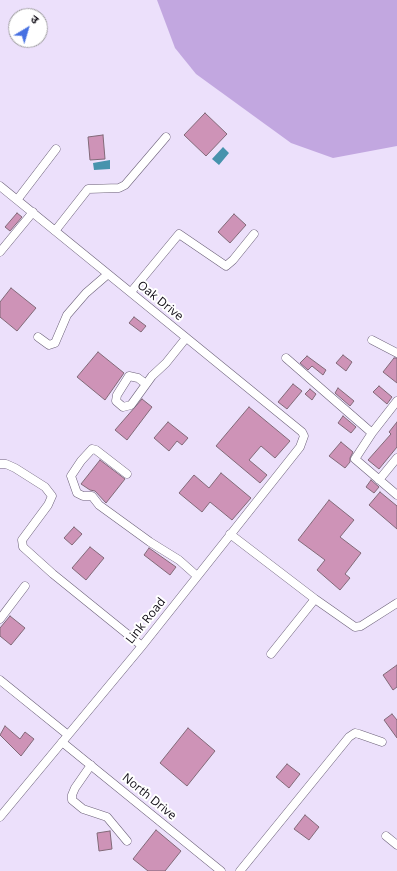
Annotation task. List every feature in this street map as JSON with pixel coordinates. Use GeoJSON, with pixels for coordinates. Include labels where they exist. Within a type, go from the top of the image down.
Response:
{"type":"FeatureCollection","features":[{"type":"Feature","properties":{"kind":"street"},"geometry":{"type":"LineString","coordinates":[[55,231],[88,189],[119,188],[125,185],[166,137]]}},
{"type":"Feature","properties":{"kind":"street"},"geometry":{"type":"LineString","coordinates":[[18,200],[56,149]]}},
{"type":"Feature","properties":{"kind":"street","name":"Oak Drive"},"geometry":{"type":"LineString","coordinates":[[0,186],[302,432],[304,436]]}},
{"type":"Feature","properties":{"kind":"street"},"geometry":{"type":"LineString","coordinates":[[0,252],[33,212]]}},
{"type":"Feature","properties":{"kind":"street"},"geometry":{"type":"LineString","coordinates":[[131,292],[179,234],[226,266],[234,260],[254,234]]}},
{"type":"Feature","properties":{"kind":"street"},"geometry":{"type":"LineString","coordinates":[[38,337],[49,345],[55,343],[67,315],[86,293],[108,274]]}},
{"type":"Feature","properties":{"kind":"street"},"geometry":{"type":"LineString","coordinates":[[146,384],[186,338]]}},
{"type":"Feature","properties":{"kind":"street"},"geometry":{"type":"LineString","coordinates":[[372,340],[397,353]]}},
{"type":"Feature","properties":{"kind":"street"},"geometry":{"type":"LineString","coordinates":[[286,358],[372,433]]}},
{"type":"Feature","properties":{"kind":"street"},"geometry":{"type":"LineString","coordinates":[[397,401],[372,433],[355,459],[397,495]]}},
{"type":"Feature","properties":{"kind":"street","name":"Link Road"},"geometry":{"type":"LineString","coordinates":[[0,817],[142,646],[300,447],[304,436]]}},
{"type":"Feature","properties":{"kind":"street"},"geometry":{"type":"LineString","coordinates":[[127,474],[96,450],[92,449],[81,460],[71,476],[77,493],[83,496],[92,496],[99,505],[150,542],[179,560],[197,576]]}},
{"type":"Feature","properties":{"kind":"street"},"geometry":{"type":"LineString","coordinates":[[379,480],[397,458]]}},
{"type":"Feature","properties":{"kind":"street"},"geometry":{"type":"LineString","coordinates":[[0,464],[6,464],[15,468],[45,487],[52,496],[48,505],[22,540],[23,547],[53,574],[142,646]]}},
{"type":"Feature","properties":{"kind":"street"},"geometry":{"type":"LineString","coordinates":[[230,534],[315,599],[355,627],[361,626],[397,603]]}},
{"type":"Feature","properties":{"kind":"street"},"geometry":{"type":"LineString","coordinates":[[0,619],[24,586]]}},
{"type":"Feature","properties":{"kind":"street"},"geometry":{"type":"LineString","coordinates":[[271,654],[315,599]]}},
{"type":"Feature","properties":{"kind":"street"},"geometry":{"type":"LineString","coordinates":[[0,680],[68,735]]}},
{"type":"Feature","properties":{"kind":"street"},"geometry":{"type":"LineString","coordinates":[[240,871],[349,737],[355,733],[382,742]]}},
{"type":"Feature","properties":{"kind":"street","name":"North Drive"},"geometry":{"type":"LineString","coordinates":[[62,742],[221,871]]}},
{"type":"Feature","properties":{"kind":"street"},"geometry":{"type":"LineString","coordinates":[[91,765],[75,788],[72,795],[72,800],[83,809],[107,817],[127,840]]}},
{"type":"Feature","properties":{"kind":"street"},"geometry":{"type":"LineString","coordinates":[[386,836],[397,845]]}},
{"type":"Feature","properties":{"kind":"shaded area"},"geometry":{"type":"Polygon","coordinates":[[[157,0],[397,0],[397,146],[333,158],[291,143],[196,74],[175,48],[157,0]]]}},
{"type":"Feature","properties":{"kind":"water"},"geometry":{"type":"Polygon","coordinates":[[[223,147],[229,153],[219,165],[212,159],[223,147]]]}},
{"type":"Feature","properties":{"kind":"water"},"geometry":{"type":"Polygon","coordinates":[[[110,160],[110,169],[94,170],[93,163],[110,160]]]}},
{"type":"Feature","properties":{"kind":"building"},"geometry":{"type":"Polygon","coordinates":[[[205,113],[227,134],[206,156],[184,135],[205,113]]]}},
{"type":"Feature","properties":{"kind":"building"},"geometry":{"type":"Polygon","coordinates":[[[103,135],[105,159],[90,160],[88,137],[103,135]]]}},
{"type":"Feature","properties":{"kind":"building"},"geometry":{"type":"Polygon","coordinates":[[[17,213],[22,217],[10,231],[5,227],[17,213]]]}},
{"type":"Feature","properties":{"kind":"building"},"geometry":{"type":"Polygon","coordinates":[[[234,214],[246,225],[230,243],[218,232],[234,214]]]}},
{"type":"Feature","properties":{"kind":"building"},"geometry":{"type":"Polygon","coordinates":[[[11,288],[36,308],[17,331],[0,317],[0,302],[11,288]]]}},
{"type":"Feature","properties":{"kind":"building"},"geometry":{"type":"Polygon","coordinates":[[[134,317],[146,326],[141,332],[129,323],[134,317]]]}},
{"type":"Feature","properties":{"kind":"building"},"geometry":{"type":"Polygon","coordinates":[[[98,352],[124,373],[105,400],[77,377],[98,352]]]}},
{"type":"Feature","properties":{"kind":"building"},"geometry":{"type":"Polygon","coordinates":[[[343,355],[352,362],[346,371],[336,363],[343,355]]]}},
{"type":"Feature","properties":{"kind":"building"},"geometry":{"type":"Polygon","coordinates":[[[307,356],[326,370],[323,375],[312,366],[308,370],[300,363],[307,356]]]}},
{"type":"Feature","properties":{"kind":"building"},"geometry":{"type":"Polygon","coordinates":[[[394,358],[397,358],[397,383],[383,372],[394,358]]]}},
{"type":"Feature","properties":{"kind":"building"},"geometry":{"type":"Polygon","coordinates":[[[293,384],[302,391],[287,409],[278,402],[293,384]]]}},
{"type":"Feature","properties":{"kind":"building"},"geometry":{"type":"Polygon","coordinates":[[[379,386],[392,397],[387,404],[373,392],[379,386]]]}},
{"type":"Feature","properties":{"kind":"building"},"geometry":{"type":"Polygon","coordinates":[[[338,388],[354,401],[350,406],[335,393],[338,388]]]}},
{"type":"Feature","properties":{"kind":"building"},"geometry":{"type":"Polygon","coordinates":[[[310,389],[316,394],[312,400],[305,394],[310,389]]]}},
{"type":"Feature","properties":{"kind":"building"},"geometry":{"type":"Polygon","coordinates":[[[142,399],[152,407],[127,440],[115,430],[142,399]]]}},
{"type":"Feature","properties":{"kind":"building"},"geometry":{"type":"Polygon","coordinates":[[[249,407],[290,441],[275,458],[261,446],[249,460],[267,475],[260,483],[216,446],[249,407]]]}},
{"type":"Feature","properties":{"kind":"building"},"geometry":{"type":"Polygon","coordinates":[[[343,416],[356,427],[351,433],[338,423],[343,416]]]}},
{"type":"Feature","properties":{"kind":"building"},"geometry":{"type":"Polygon","coordinates":[[[168,422],[188,438],[182,445],[177,441],[169,451],[154,438],[168,422]]]}},
{"type":"Feature","properties":{"kind":"building"},"geometry":{"type":"Polygon","coordinates":[[[397,422],[397,447],[379,469],[368,460],[391,434],[389,432],[397,422]]]}},
{"type":"Feature","properties":{"kind":"building"},"geometry":{"type":"Polygon","coordinates":[[[341,442],[353,452],[350,462],[345,468],[329,456],[341,442]]]}},
{"type":"Feature","properties":{"kind":"building"},"geometry":{"type":"Polygon","coordinates":[[[100,460],[125,479],[106,503],[95,491],[90,490],[81,484],[100,460]]]}},
{"type":"Feature","properties":{"kind":"building"},"geometry":{"type":"Polygon","coordinates":[[[221,473],[251,498],[232,520],[210,502],[202,512],[179,493],[194,475],[209,488],[221,473]]]}},
{"type":"Feature","properties":{"kind":"building"},"geometry":{"type":"Polygon","coordinates":[[[371,480],[379,487],[374,493],[366,487],[371,480]]]}},
{"type":"Feature","properties":{"kind":"building"},"geometry":{"type":"Polygon","coordinates":[[[380,492],[397,506],[397,529],[369,505],[380,492]]]}},
{"type":"Feature","properties":{"kind":"building"},"geometry":{"type":"Polygon","coordinates":[[[329,500],[354,520],[340,537],[361,553],[345,574],[350,578],[340,590],[317,570],[325,560],[298,540],[329,500]]]}},
{"type":"Feature","properties":{"kind":"building"},"geometry":{"type":"Polygon","coordinates":[[[74,527],[82,534],[72,545],[64,538],[74,527]]]}},
{"type":"Feature","properties":{"kind":"building"},"geometry":{"type":"Polygon","coordinates":[[[90,547],[104,558],[86,580],[72,568],[90,547]]]}},
{"type":"Feature","properties":{"kind":"building"},"geometry":{"type":"Polygon","coordinates":[[[149,548],[176,567],[170,575],[144,555],[149,548]]]}},
{"type":"Feature","properties":{"kind":"building"},"geometry":{"type":"Polygon","coordinates":[[[10,616],[25,628],[11,645],[0,636],[0,628],[10,616]]]}},
{"type":"Feature","properties":{"kind":"building"},"geometry":{"type":"Polygon","coordinates":[[[397,665],[397,687],[393,690],[383,675],[397,665]]]}},
{"type":"Feature","properties":{"kind":"building"},"geometry":{"type":"Polygon","coordinates":[[[392,714],[397,720],[397,738],[384,720],[392,714]]]}},
{"type":"Feature","properties":{"kind":"building"},"geometry":{"type":"Polygon","coordinates":[[[5,726],[20,739],[25,732],[34,739],[21,756],[0,735],[5,726]]]}},
{"type":"Feature","properties":{"kind":"building"},"geometry":{"type":"Polygon","coordinates":[[[188,728],[215,751],[187,786],[160,763],[188,728]]]}},
{"type":"Feature","properties":{"kind":"building"},"geometry":{"type":"Polygon","coordinates":[[[287,764],[300,774],[289,788],[276,777],[287,764]]]}},
{"type":"Feature","properties":{"kind":"building"},"geometry":{"type":"Polygon","coordinates":[[[305,815],[319,827],[309,840],[294,829],[305,815]]]}},
{"type":"Feature","properties":{"kind":"building"},"geometry":{"type":"Polygon","coordinates":[[[156,830],[181,851],[165,871],[148,871],[133,859],[156,830]]]}},
{"type":"Feature","properties":{"kind":"building"},"geometry":{"type":"Polygon","coordinates":[[[110,831],[112,849],[99,851],[97,833],[110,831]]]}}]}
